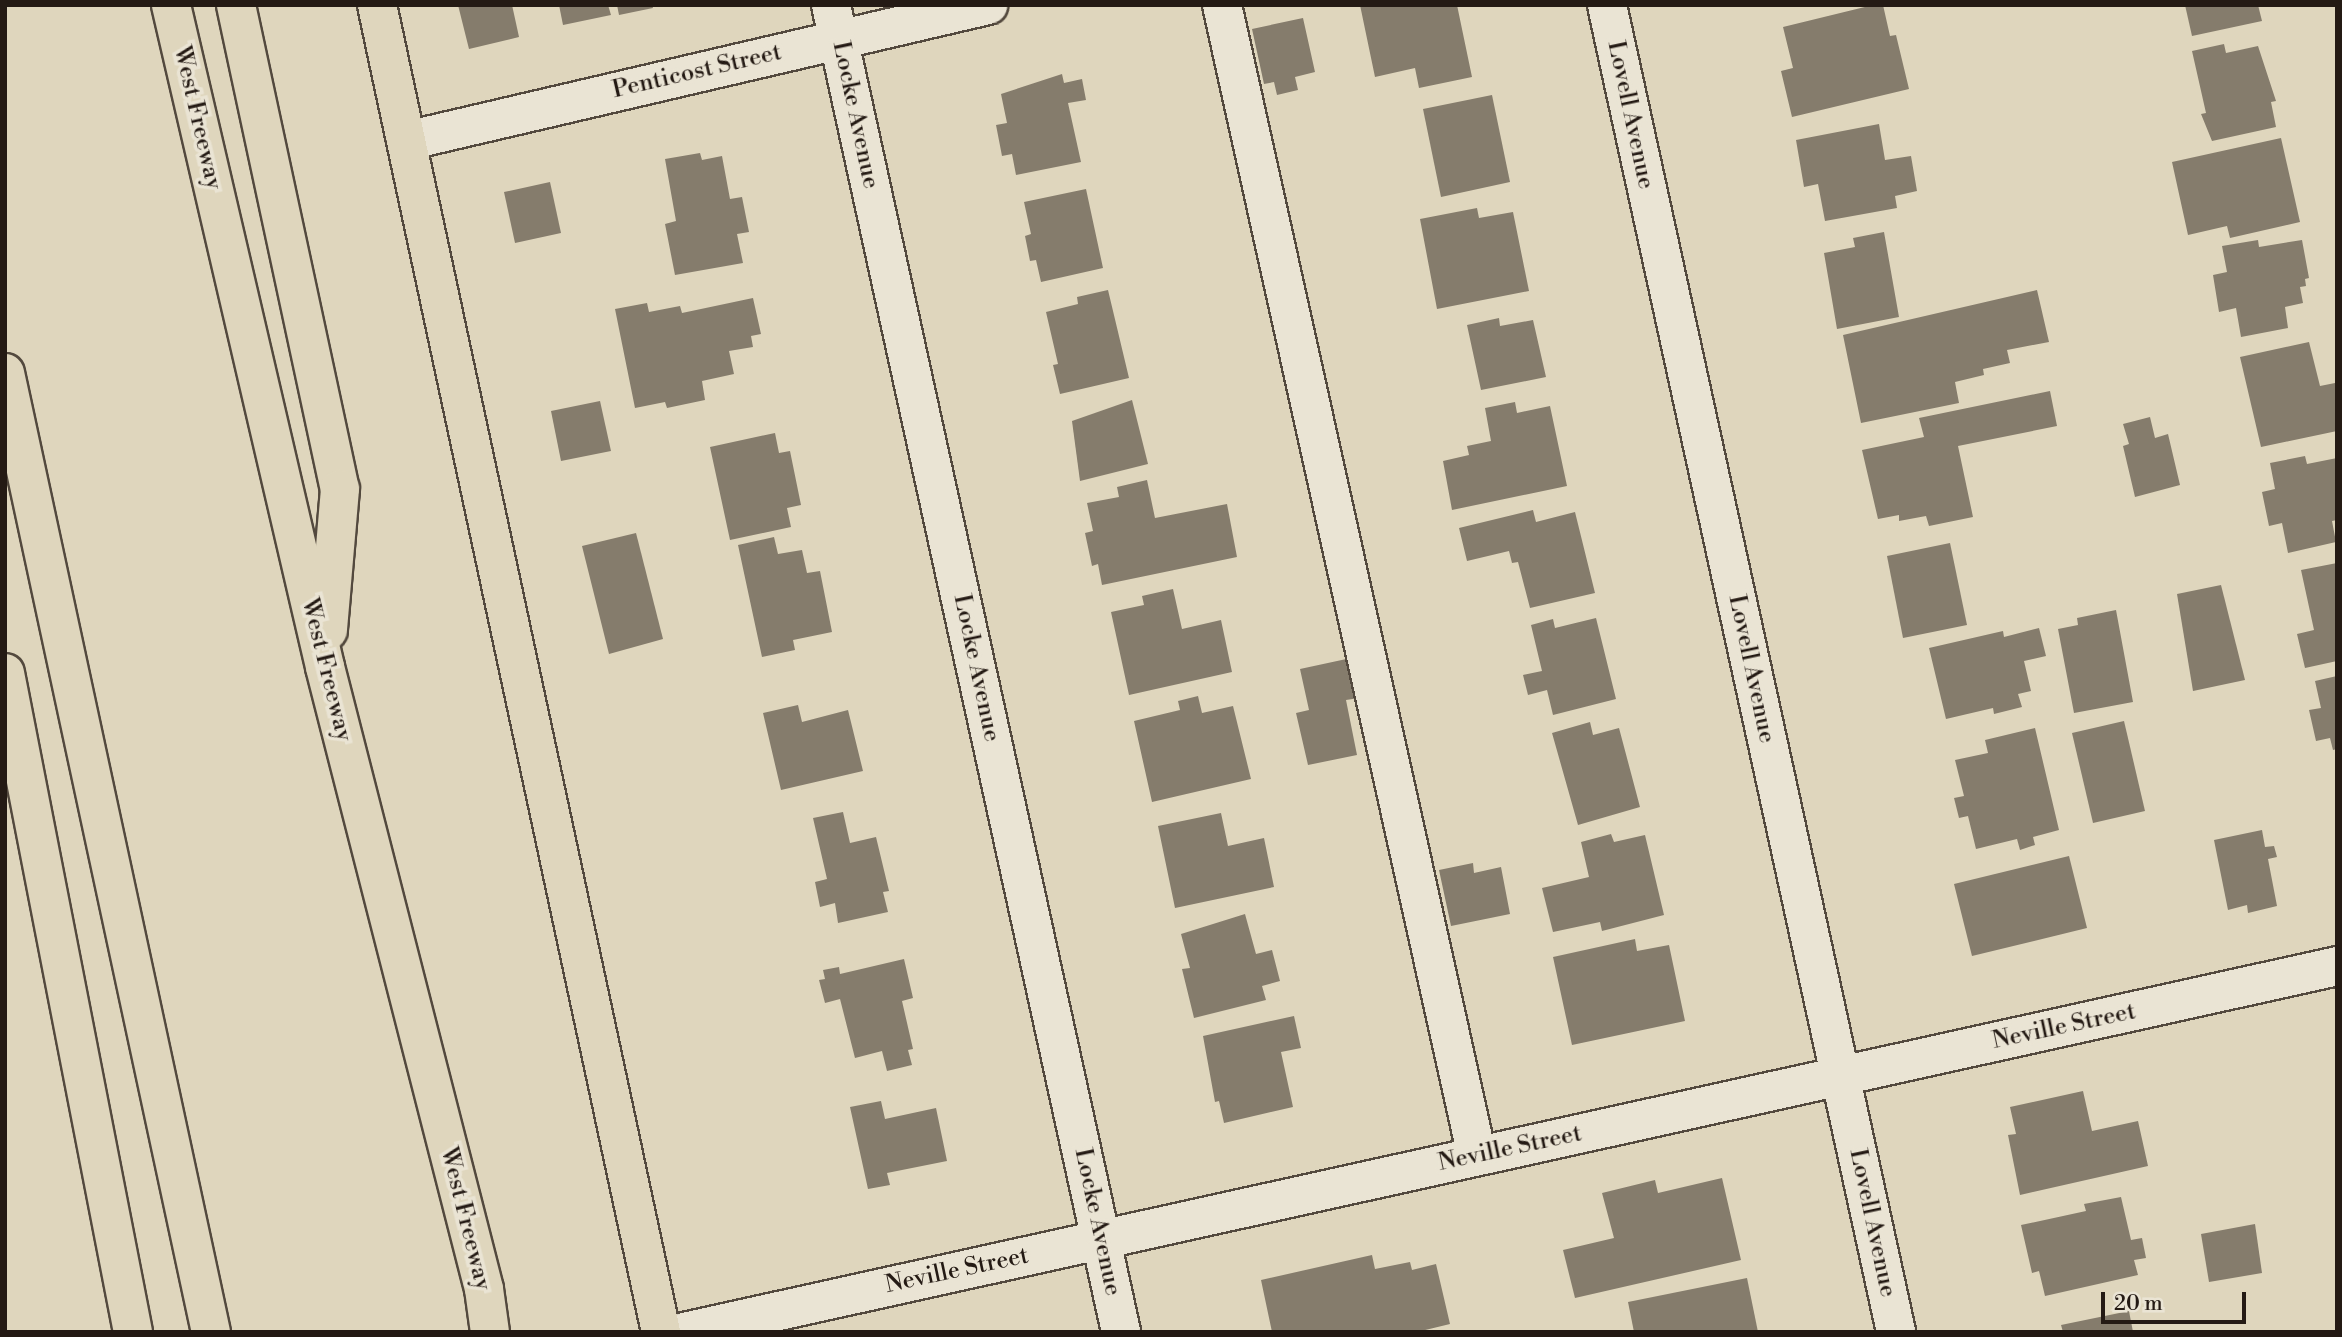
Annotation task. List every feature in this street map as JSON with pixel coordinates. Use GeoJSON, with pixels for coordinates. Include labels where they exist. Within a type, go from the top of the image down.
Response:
{"type":"FeatureCollection","features":[{"type":"Feature","properties":{"kind":"main road","name":"West Freeway"},"geometry":{"type":"LineString","coordinates":[[171,5],[325,667],[484,1289],[490,1332]]}},
{"type":"Feature","properties":{"kind":"main road"},"geometry":{"type":"LineString","coordinates":[[236,5],[340,489],[325,667]]}},
{"type":"Feature","properties":{"kind":"main road"},"geometry":{"type":"LineString","coordinates":[[377,5],[661,1332]]}},
{"type":"Feature","properties":{"kind":"main road"},"geometry":{"type":"LineString","coordinates":[[5,373],[211,1332]]}},
{"type":"Feature","properties":{"kind":"main road"},"geometry":{"type":"LineString","coordinates":[[5,673],[133,1332]]}},
{"type":"Feature","properties":{"kind":"main road"},"geometry":{"type":"LineString","coordinates":[[484,1289],[497,1332]]}},
{"type":"Feature","properties":{"kind":"street","name":"Penticost Street"},"geometry":{"type":"LineString","coordinates":[[406,141],[835,22],[988,5]]}},
{"type":"Feature","properties":{"kind":"street"},"geometry":{"type":"LineString","coordinates":[[1222,5],[1477,1156]]}},
{"type":"Feature","properties":{"kind":"street","name":"Lovell Avenue"},"geometry":{"type":"LineString","coordinates":[[1607,5],[1896,1332]]}},
{"type":"Feature","properties":{"kind":"street","name":"Locke Avenue"},"geometry":{"type":"LineString","coordinates":[[835,22],[1121,1332]]}},
{"type":"Feature","properties":{"kind":"street","name":"Neville Street"},"geometry":{"type":"LineString","coordinates":[[684,1332],[2337,966]]}},
{"type":"Feature","properties":{"kind":"building"},"geometry":{"type":"Polygon","coordinates":[[[458,5],[512,5],[519,37],[469,49],[458,5]]]}},
{"type":"Feature","properties":{"kind":"building"},"geometry":{"type":"Polygon","coordinates":[[[559,5],[608,5],[611,15],[563,25],[559,5]]]}},
{"type":"Feature","properties":{"kind":"building"},"geometry":{"type":"Polygon","coordinates":[[[617,5],[652,5],[653,8],[619,15],[617,5]]]}},
{"type":"Feature","properties":{"kind":"building"},"geometry":{"type":"Polygon","coordinates":[[[1360,5],[1457,5],[1472,77],[1419,88],[1415,68],[1375,77],[1360,5]]]}},
{"type":"Feature","properties":{"kind":"building"},"geometry":{"type":"Polygon","coordinates":[[[1873,5],[1883,5],[1890,36],[1896,35],[1909,89],[1792,117],[1781,71],[1793,68],[1783,27],[1873,5]]]}},
{"type":"Feature","properties":{"kind":"building"},"geometry":{"type":"Polygon","coordinates":[[[2185,5],[2258,5],[2262,21],[2192,36],[2185,5]]]}},
{"type":"Feature","properties":{"kind":"building"},"geometry":{"type":"Polygon","coordinates":[[[1303,18],[1315,72],[1295,77],[1298,90],[1277,95],[1274,82],[1264,84],[1252,29],[1303,18]]]}},
{"type":"Feature","properties":{"kind":"building"},"geometry":{"type":"Polygon","coordinates":[[[2224,44],[2226,53],[2258,46],[2276,101],[2271,102],[2276,127],[2212,141],[2201,114],[2206,113],[2192,51],[2224,44]]]}},
{"type":"Feature","properties":{"kind":"building"},"geometry":{"type":"Polygon","coordinates":[[[1062,74],[1064,83],[1082,79],[1086,100],[1068,103],[1081,162],[1016,175],[1012,154],[1002,156],[996,125],[1007,123],[1001,94],[1062,74]]]}},
{"type":"Feature","properties":{"kind":"building"},"geometry":{"type":"Polygon","coordinates":[[[1492,95],[1510,182],[1441,197],[1423,109],[1492,95]]]}},
{"type":"Feature","properties":{"kind":"building"},"geometry":{"type":"Polygon","coordinates":[[[1879,124],[1885,160],[1911,156],[1917,191],[1895,196],[1897,208],[1825,221],[1818,184],[1804,187],[1796,140],[1879,124]]]}},
{"type":"Feature","properties":{"kind":"building"},"geometry":{"type":"Polygon","coordinates":[[[2281,138],[2300,222],[2230,238],[2227,226],[2188,235],[2172,162],[2281,138]]]}},
{"type":"Feature","properties":{"kind":"building"},"geometry":{"type":"Polygon","coordinates":[[[700,153],[702,160],[722,156],[730,199],[742,197],[749,232],[737,234],[743,263],[675,275],[665,224],[676,221],[665,159],[700,153]]]}},
{"type":"Feature","properties":{"kind":"building"},"geometry":{"type":"Polygon","coordinates":[[[550,182],[561,233],[515,243],[504,192],[550,182]]]}},
{"type":"Feature","properties":{"kind":"building"},"geometry":{"type":"Polygon","coordinates":[[[1086,189],[1103,268],[1041,282],[1036,260],[1030,261],[1025,236],[1031,234],[1024,202],[1086,189]]]}},
{"type":"Feature","properties":{"kind":"building"},"geometry":{"type":"Polygon","coordinates":[[[1477,208],[1479,218],[1513,212],[1529,291],[1437,309],[1420,219],[1477,208]]]}},
{"type":"Feature","properties":{"kind":"building"},"geometry":{"type":"Polygon","coordinates":[[[1884,232],[1899,317],[1837,329],[1824,253],[1855,247],[1853,238],[1884,232]]]}},
{"type":"Feature","properties":{"kind":"building"},"geometry":{"type":"Polygon","coordinates":[[[2258,240],[2259,247],[2302,240],[2309,278],[2305,279],[2306,286],[2300,287],[2303,303],[2285,307],[2288,328],[2241,337],[2236,308],[2219,312],[2213,275],[2227,272],[2222,246],[2258,240]]]}},
{"type":"Feature","properties":{"kind":"building"},"geometry":{"type":"Polygon","coordinates":[[[1108,290],[1129,378],[1060,394],[1053,365],[1058,364],[1046,312],[1078,304],[1077,297],[1108,290]]]}},
{"type":"Feature","properties":{"kind":"building"},"geometry":{"type":"Polygon","coordinates":[[[2037,290],[2049,342],[2007,350],[2010,363],[1983,369],[1984,375],[1955,382],[1959,403],[1861,423],[1843,335],[2037,290]]]}},
{"type":"Feature","properties":{"kind":"building"},"geometry":{"type":"Polygon","coordinates":[[[753,298],[761,334],[751,336],[753,347],[729,351],[734,374],[702,381],[705,400],[667,408],[665,402],[635,408],[615,309],[647,303],[649,312],[680,306],[682,313],[753,298]]]}},
{"type":"Feature","properties":{"kind":"building"},"geometry":{"type":"Polygon","coordinates":[[[1499,318],[1500,326],[1533,320],[1546,377],[1481,390],[1467,325],[1499,318]]]}},
{"type":"Feature","properties":{"kind":"building"},"geometry":{"type":"Polygon","coordinates":[[[2309,342],[2320,386],[2335,383],[2337,431],[2261,447],[2240,357],[2309,342]]]}},
{"type":"Feature","properties":{"kind":"building"},"geometry":{"type":"Polygon","coordinates":[[[2050,391],[2057,426],[1958,446],[1973,517],[1929,526],[1926,516],[1899,521],[1899,515],[1878,519],[1862,450],[1924,437],[1919,418],[2050,391]]]}},
{"type":"Feature","properties":{"kind":"building"},"geometry":{"type":"Polygon","coordinates":[[[1132,400],[1148,464],[1080,481],[1072,421],[1132,400]]]}},
{"type":"Feature","properties":{"kind":"building"},"geometry":{"type":"Polygon","coordinates":[[[600,401],[611,451],[561,461],[551,411],[600,401]]]}},
{"type":"Feature","properties":{"kind":"building"},"geometry":{"type":"Polygon","coordinates":[[[1515,402],[1517,413],[1550,406],[1567,486],[1452,510],[1443,461],[1469,455],[1467,446],[1491,441],[1485,408],[1515,402]]]}},
{"type":"Feature","properties":{"kind":"building"},"geometry":{"type":"Polygon","coordinates":[[[2150,417],[2155,438],[2168,434],[2180,485],[2135,497],[2123,446],[2129,444],[2123,424],[2150,417]]]}},
{"type":"Feature","properties":{"kind":"building"},"geometry":{"type":"Polygon","coordinates":[[[775,433],[779,453],[790,451],[801,505],[787,508],[791,527],[730,540],[710,447],[775,433]]]}},
{"type":"Feature","properties":{"kind":"building"},"geometry":{"type":"Polygon","coordinates":[[[2305,456],[2307,464],[2337,458],[2337,520],[2332,521],[2336,542],[2288,553],[2282,523],[2269,526],[2262,492],[2275,489],[2270,463],[2305,456]]]}},
{"type":"Feature","properties":{"kind":"building"},"geometry":{"type":"Polygon","coordinates":[[[1147,480],[1155,518],[1227,504],[1237,557],[1102,585],[1098,564],[1092,566],[1085,533],[1093,531],[1087,503],[1119,497],[1117,487],[1147,480]]]}},
{"type":"Feature","properties":{"kind":"building"},"geometry":{"type":"Polygon","coordinates":[[[1533,510],[1536,522],[1575,512],[1595,593],[1530,608],[1518,562],[1512,563],[1509,551],[1467,561],[1459,528],[1533,510]]]}},
{"type":"Feature","properties":{"kind":"building"},"geometry":{"type":"Polygon","coordinates":[[[636,533],[663,639],[609,654],[582,546],[636,533]]]}},
{"type":"Feature","properties":{"kind":"building"},"geometry":{"type":"Polygon","coordinates":[[[774,537],[778,554],[802,550],[807,573],[820,571],[832,632],[793,640],[795,650],[762,657],[738,545],[774,537]]]}},
{"type":"Feature","properties":{"kind":"building"},"geometry":{"type":"Polygon","coordinates":[[[1950,543],[1967,625],[1903,638],[1887,556],[1950,543]]]}},
{"type":"Feature","properties":{"kind":"building"},"geometry":{"type":"Polygon","coordinates":[[[2337,563],[2337,661],[2305,668],[2297,634],[2314,630],[2301,570],[2337,563]]]}},
{"type":"Feature","properties":{"kind":"building"},"geometry":{"type":"Polygon","coordinates":[[[2221,585],[2245,680],[2193,691],[2177,594],[2221,585]]]}},
{"type":"Feature","properties":{"kind":"building"},"geometry":{"type":"Polygon","coordinates":[[[1173,589],[1182,629],[1221,620],[1232,672],[1129,695],[1111,612],[1144,605],[1142,596],[1173,589]]]}},
{"type":"Feature","properties":{"kind":"building"},"geometry":{"type":"Polygon","coordinates":[[[2116,610],[2133,702],[2074,713],[2058,629],[2078,625],[2077,618],[2116,610]]]}},
{"type":"Feature","properties":{"kind":"building"},"geometry":{"type":"Polygon","coordinates":[[[1596,618],[1616,699],[1553,715],[1547,690],[1528,695],[1523,675],[1542,671],[1531,625],[1553,619],[1555,628],[1596,618]]]}},
{"type":"Feature","properties":{"kind":"building"},"geometry":{"type":"Polygon","coordinates":[[[2039,628],[2046,656],[2024,661],[2031,691],[2018,694],[2022,707],[1994,714],[1993,708],[1946,719],[1929,648],[2003,631],[2004,637],[2039,628]]]}},
{"type":"Feature","properties":{"kind":"building"},"geometry":{"type":"Polygon","coordinates":[[[1351,658],[1359,698],[1346,700],[1357,755],[1308,765],[1296,713],[1309,710],[1300,669],[1351,658]]]}},
{"type":"Feature","properties":{"kind":"building"},"geometry":{"type":"Polygon","coordinates":[[[2337,676],[2337,749],[2333,750],[2330,738],[2316,741],[2309,710],[2321,708],[2315,681],[2337,676]]]}},
{"type":"Feature","properties":{"kind":"building"},"geometry":{"type":"Polygon","coordinates":[[[1198,696],[1202,713],[1233,706],[1251,779],[1152,802],[1134,721],[1180,710],[1178,701],[1198,696]]]}},
{"type":"Feature","properties":{"kind":"building"},"geometry":{"type":"Polygon","coordinates":[[[798,705],[802,722],[848,710],[863,771],[781,790],[763,713],[798,705]]]}},
{"type":"Feature","properties":{"kind":"building"},"geometry":{"type":"Polygon","coordinates":[[[2124,721],[2145,811],[2093,823],[2072,733],[2124,721]]]}},
{"type":"Feature","properties":{"kind":"building"},"geometry":{"type":"Polygon","coordinates":[[[1590,722],[1593,735],[1619,728],[1640,807],[1578,825],[1552,733],[1590,722]]]}},
{"type":"Feature","properties":{"kind":"building"},"geometry":{"type":"Polygon","coordinates":[[[2035,728],[2059,830],[2033,837],[2035,845],[2020,850],[2017,839],[1976,849],[1968,816],[1959,818],[1954,798],[1964,796],[1955,760],[1988,753],[1985,740],[2035,728]]]}},
{"type":"Feature","properties":{"kind":"building"},"geometry":{"type":"Polygon","coordinates":[[[843,812],[850,843],[876,837],[889,891],[883,892],[888,912],[838,923],[835,903],[820,907],[815,882],[827,879],[813,818],[843,812]]]}},
{"type":"Feature","properties":{"kind":"building"},"geometry":{"type":"Polygon","coordinates":[[[1221,813],[1228,846],[1264,838],[1274,887],[1175,908],[1158,826],[1221,813]]]}},
{"type":"Feature","properties":{"kind":"building"},"geometry":{"type":"Polygon","coordinates":[[[2262,830],[2265,847],[2274,846],[2277,857],[2268,859],[2277,906],[2248,913],[2247,905],[2228,910],[2214,840],[2262,830]]]}},
{"type":"Feature","properties":{"kind":"building"},"geometry":{"type":"Polygon","coordinates":[[[1611,834],[1614,842],[1645,835],[1664,915],[1602,931],[1600,922],[1553,932],[1542,888],[1589,877],[1581,842],[1611,834]]]}},
{"type":"Feature","properties":{"kind":"building"},"geometry":{"type":"Polygon","coordinates":[[[2069,856],[2087,928],[1972,956],[1954,884],[2069,856]]]}},
{"type":"Feature","properties":{"kind":"building"},"geometry":{"type":"Polygon","coordinates":[[[1473,863],[1474,873],[1501,867],[1510,914],[1451,926],[1439,870],[1473,863]]]}},
{"type":"Feature","properties":{"kind":"building"},"geometry":{"type":"Polygon","coordinates":[[[1245,914],[1256,954],[1272,950],[1280,981],[1262,986],[1266,1000],[1194,1018],[1182,969],[1190,968],[1181,934],[1245,914]]]}},
{"type":"Feature","properties":{"kind":"building"},"geometry":{"type":"Polygon","coordinates":[[[1635,939],[1637,951],[1669,945],[1685,1021],[1572,1045],[1553,957],[1635,939]]]}},
{"type":"Feature","properties":{"kind":"building"},"geometry":{"type":"Polygon","coordinates":[[[904,959],[913,998],[902,1001],[913,1049],[908,1050],[912,1065],[887,1071],[882,1051],[855,1058],[840,999],[825,1003],[819,980],[825,979],[823,970],[839,967],[840,974],[904,959]]]}},
{"type":"Feature","properties":{"kind":"building"},"geometry":{"type":"Polygon","coordinates":[[[1294,1016],[1301,1048],[1281,1052],[1293,1107],[1224,1123],[1219,1101],[1215,1102],[1203,1036],[1294,1016]]]}},
{"type":"Feature","properties":{"kind":"building"},"geometry":{"type":"Polygon","coordinates":[[[2083,1091],[2092,1131],[2138,1121],[2148,1166],[2020,1195],[2008,1135],[2016,1134],[2010,1107],[2083,1091]]]}},
{"type":"Feature","properties":{"kind":"building"},"geometry":{"type":"Polygon","coordinates":[[[881,1101],[885,1119],[936,1108],[947,1161],[887,1173],[890,1185],[868,1189],[850,1107],[881,1101]]]}},
{"type":"Feature","properties":{"kind":"building"},"geometry":{"type":"Polygon","coordinates":[[[1722,1178],[1741,1260],[1575,1298],[1563,1250],[1614,1238],[1602,1193],[1655,1180],[1658,1193],[1722,1178]]]}},
{"type":"Feature","properties":{"kind":"building"},"geometry":{"type":"Polygon","coordinates":[[[2121,1197],[2131,1240],[2142,1238],[2146,1258],[2134,1260],[2138,1275],[2045,1296],[2039,1271],[2032,1273],[2021,1225],[2086,1211],[2084,1204],[2121,1197]]]}},
{"type":"Feature","properties":{"kind":"building"},"geometry":{"type":"Polygon","coordinates":[[[2255,1224],[2262,1273],[2209,1282],[2201,1234],[2255,1224]]]}},
{"type":"Feature","properties":{"kind":"building"},"geometry":{"type":"Polygon","coordinates":[[[1372,1255],[1375,1269],[1410,1262],[1412,1270],[1436,1264],[1450,1324],[1417,1332],[1272,1332],[1261,1280],[1372,1255]]]}},
{"type":"Feature","properties":{"kind":"building"},"geometry":{"type":"Polygon","coordinates":[[[1747,1278],[1758,1332],[1634,1332],[1628,1302],[1747,1278]]]}},
{"type":"Feature","properties":{"kind":"building"},"geometry":{"type":"Polygon","coordinates":[[[2129,1311],[2133,1332],[2063,1332],[2061,1325],[2129,1311]]]}}]}
